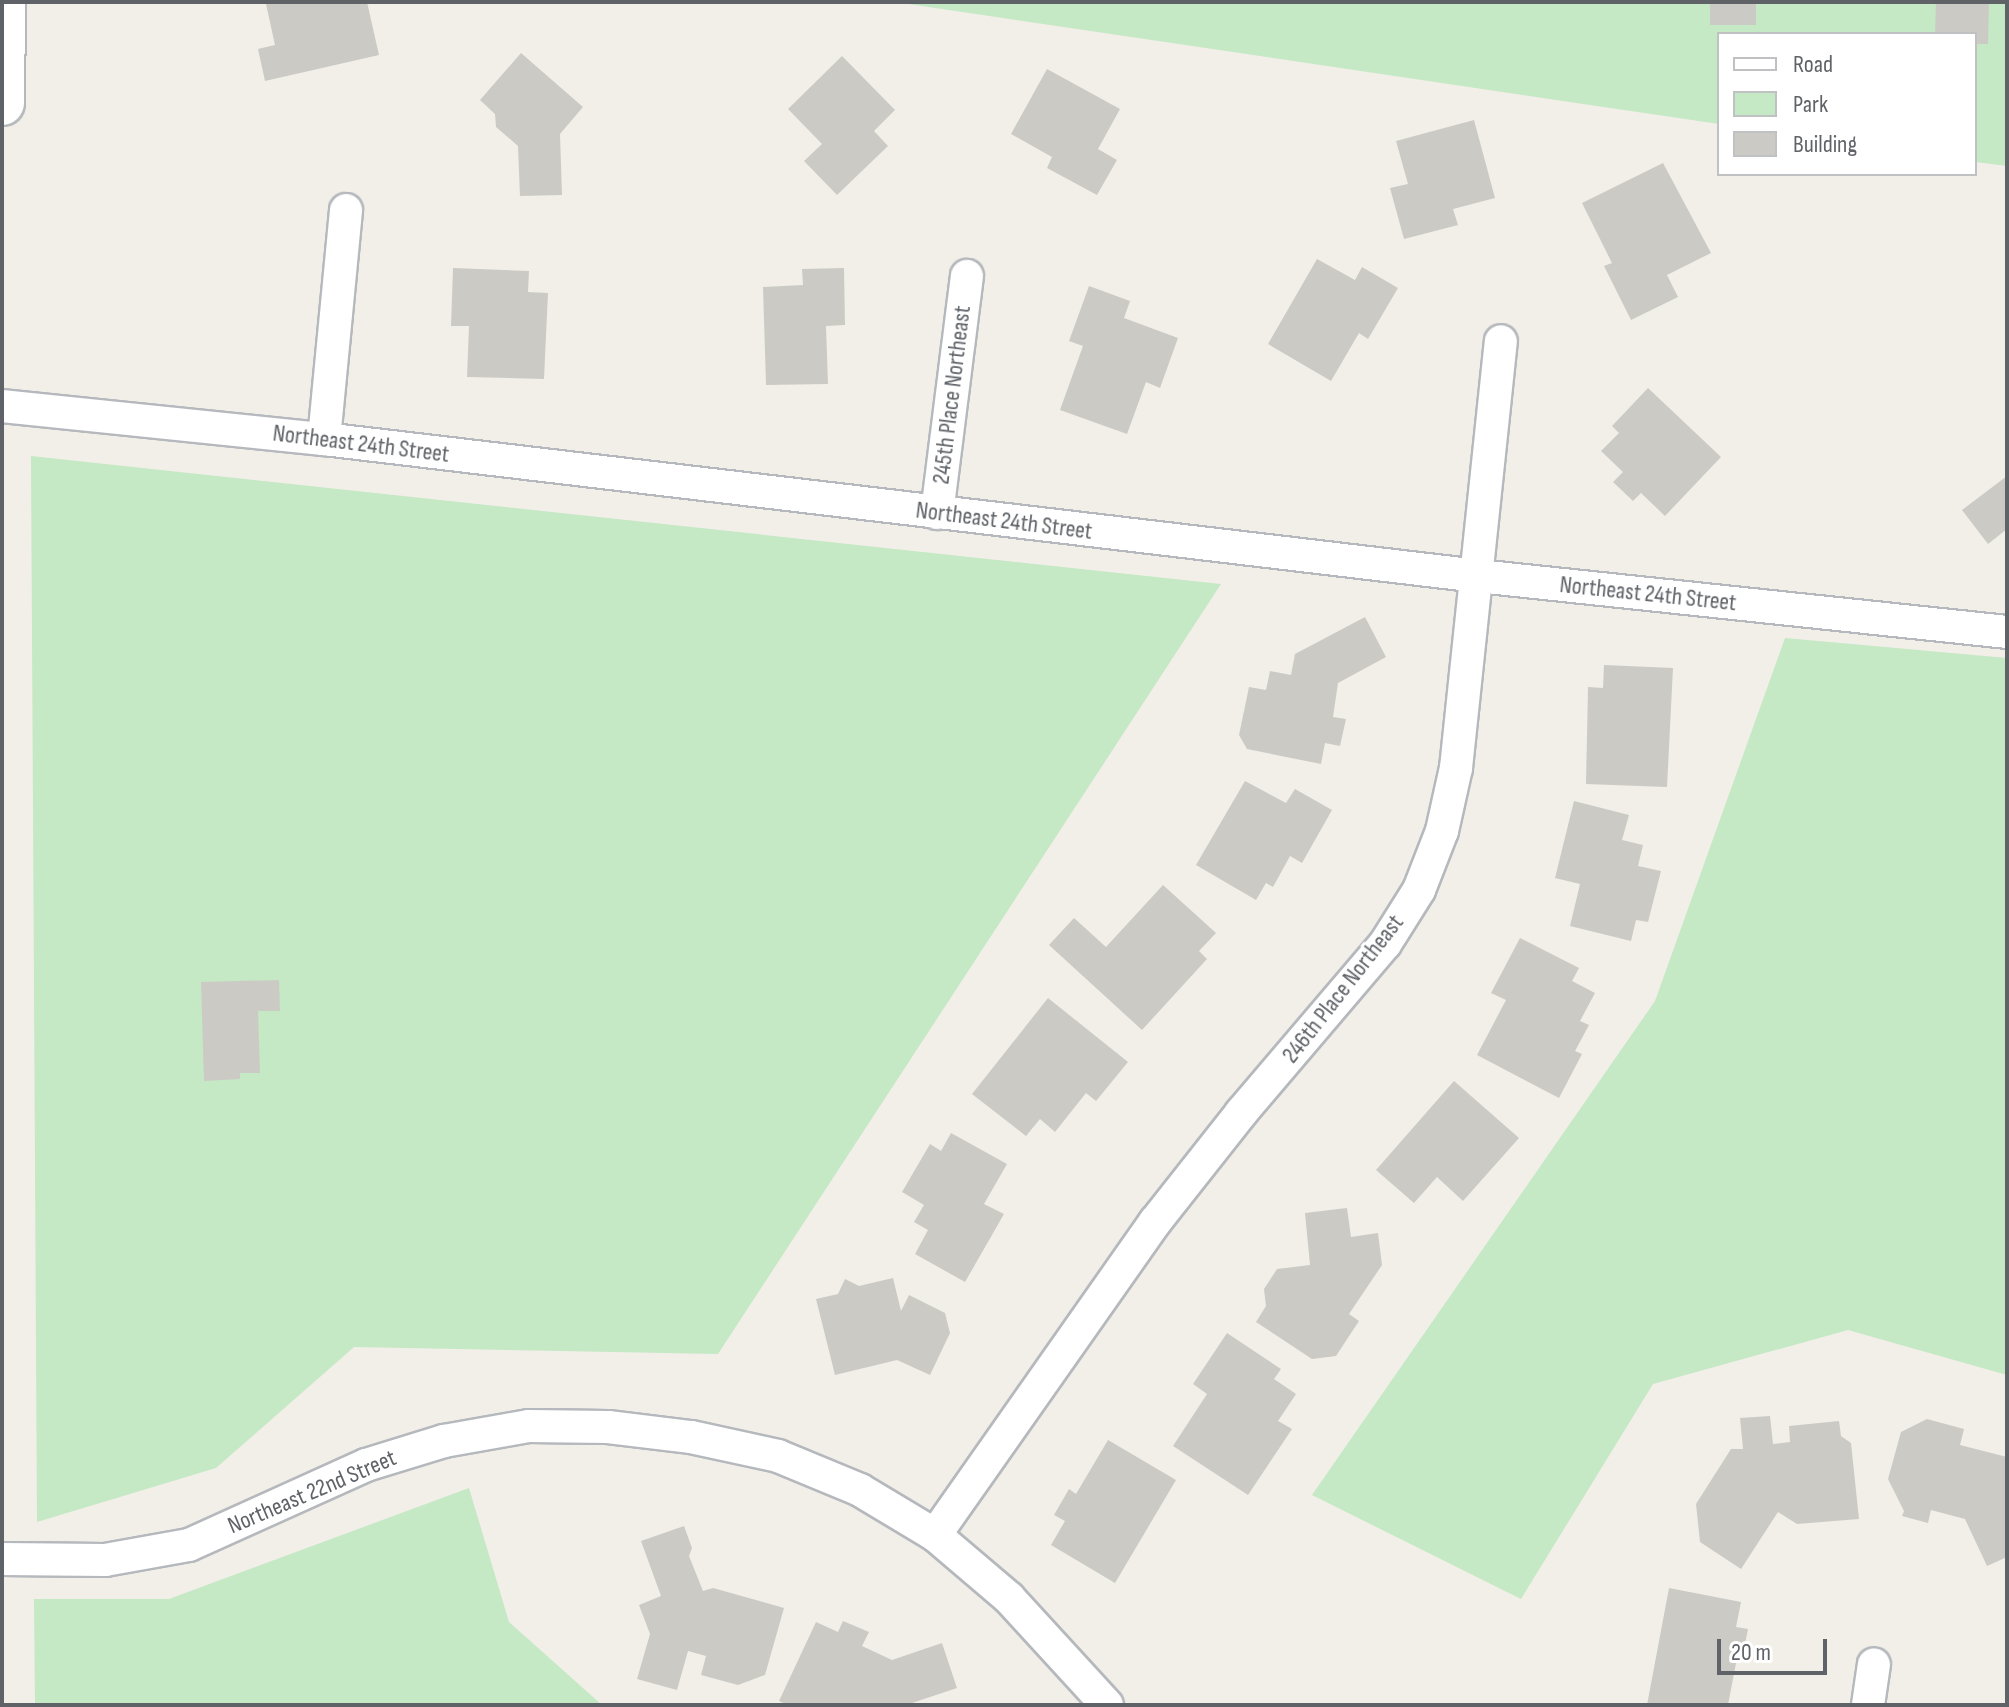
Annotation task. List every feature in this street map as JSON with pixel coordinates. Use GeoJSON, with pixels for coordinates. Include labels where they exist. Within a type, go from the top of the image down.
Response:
{"type":"FeatureCollection","features":[{"type":"Feature","properties":{"kind":"street"},"geometry":{"type":"LineString","coordinates":[[2,103],[3,2]]}},
{"type":"Feature","properties":{"kind":"street"},"geometry":{"type":"LineString","coordinates":[[324,439],[346,210]]}},
{"type":"Feature","properties":{"kind":"street","name":"245th Place Northeast"},"geometry":{"type":"LineString","coordinates":[[937,513],[967,276]]}},
{"type":"Feature","properties":{"kind":"street","name":"246th Place Northeast"},"geometry":{"type":"LineString","coordinates":[[935,1535],[1155,1222],[1241,1113],[1385,944],[1419,890],[1442,831],[1456,768],[1501,341]]}},
{"type":"Feature","properties":{"kind":"street","name":"Northeast 24th Street"},"geometry":{"type":"LineString","coordinates":[[2,406],[324,439],[1478,576],[2007,632]]}},
{"type":"Feature","properties":{"kind":"street","name":"Northeast 22nd Street"},"geometry":{"type":"LineString","coordinates":[[2,1559],[105,1560],[189,1545],[366,1465],[444,1441],[529,1426],[608,1427],[691,1437],[778,1456],[860,1490],[935,1535],[1009,1598],[1107,1705]]}},
{"type":"Feature","properties":{"kind":"street"},"geometry":{"type":"LineString","coordinates":[[1868,1705],[1874,1664]]}},
{"type":"Feature","properties":{"kind":"green space"},"geometry":{"type":"Polygon","coordinates":[[[895,2],[2007,2],[2007,166],[1977,162],[1977,32],[1717,32],[1717,124],[895,2]]]}},
{"type":"Feature","properties":{"kind":"green space"},"geometry":{"type":"Polygon","coordinates":[[[31,456],[1221,584],[718,1354],[354,1347],[216,1468],[37,1522],[31,456]]]}},
{"type":"Feature","properties":{"kind":"green space"},"geometry":{"type":"Polygon","coordinates":[[[1785,638],[2007,658],[2007,1375],[1848,1330],[1653,1384],[1521,1599],[1312,1495],[1655,1001],[1785,638]]]}},
{"type":"Feature","properties":{"kind":"green space"},"geometry":{"type":"Polygon","coordinates":[[[469,1488],[509,1622],[602,1705],[35,1705],[34,1599],[169,1599],[469,1488]]]}},
{"type":"Feature","properties":{"kind":"building"},"geometry":{"type":"Polygon","coordinates":[[[367,2],[379,55],[265,81],[258,49],[275,45],[266,4],[367,2]]]}},
{"type":"Feature","properties":{"kind":"building"},"geometry":{"type":"Polygon","coordinates":[[[1710,2],[1756,2],[1756,25],[1710,25],[1710,2]]]}},
{"type":"Feature","properties":{"kind":"building"},"geometry":{"type":"Polygon","coordinates":[[[1936,2],[1989,2],[1988,44],[1977,44],[1977,32],[1935,32],[1936,2]]]}},
{"type":"Feature","properties":{"kind":"building"},"geometry":{"type":"Polygon","coordinates":[[[521,53],[583,107],[560,134],[562,195],[520,196],[518,146],[496,127],[495,114],[480,100],[521,53]]]}},
{"type":"Feature","properties":{"kind":"building"},"geometry":{"type":"Polygon","coordinates":[[[842,56],[895,110],[874,131],[888,146],[837,195],[804,161],[822,144],[788,109],[842,56]]]}},
{"type":"Feature","properties":{"kind":"building"},"geometry":{"type":"Polygon","coordinates":[[[1047,69],[1120,109],[1098,149],[1117,160],[1097,195],[1047,168],[1052,157],[1011,134],[1047,69]]]}},
{"type":"Feature","properties":{"kind":"building"},"geometry":{"type":"Polygon","coordinates":[[[1474,120],[1495,198],[1453,209],[1458,225],[1404,239],[1390,188],[1408,184],[1396,141],[1474,120]]]}},
{"type":"Feature","properties":{"kind":"building"},"geometry":{"type":"Polygon","coordinates":[[[1663,163],[1711,253],[1667,275],[1678,297],[1631,320],[1604,266],[1612,263],[1582,203],[1663,163]]]}},
{"type":"Feature","properties":{"kind":"building"},"geometry":{"type":"Polygon","coordinates":[[[1317,259],[1355,280],[1362,267],[1398,288],[1368,339],[1359,333],[1331,381],[1268,344],[1317,259]]]}},
{"type":"Feature","properties":{"kind":"building"},"geometry":{"type":"Polygon","coordinates":[[[453,268],[529,271],[528,292],[548,293],[544,379],[467,377],[469,326],[451,326],[453,268]]]}},
{"type":"Feature","properties":{"kind":"building"},"geometry":{"type":"Polygon","coordinates":[[[844,268],[845,325],[826,326],[828,384],[766,385],[763,287],[803,285],[802,269],[844,268]]]}},
{"type":"Feature","properties":{"kind":"building"},"geometry":{"type":"Polygon","coordinates":[[[1089,286],[1130,301],[1124,318],[1178,338],[1160,388],[1146,382],[1127,434],[1060,410],[1083,346],[1069,341],[1089,286]]]}},
{"type":"Feature","properties":{"kind":"building"},"geometry":{"type":"Polygon","coordinates":[[[1648,388],[1721,457],[1665,516],[1641,493],[1633,501],[1613,482],[1623,472],[1601,451],[1619,433],[1612,426],[1648,388]]]}},
{"type":"Feature","properties":{"kind":"building"},"geometry":{"type":"Polygon","coordinates":[[[2007,476],[2007,529],[1988,544],[1962,510],[2007,476]]]}},
{"type":"Feature","properties":{"kind":"building"},"geometry":{"type":"Polygon","coordinates":[[[1365,617],[1386,657],[1338,683],[1333,717],[1346,719],[1340,746],[1325,743],[1321,764],[1247,749],[1239,735],[1249,687],[1266,690],[1270,671],[1291,675],[1295,654],[1365,617]]]}},
{"type":"Feature","properties":{"kind":"building"},"geometry":{"type":"Polygon","coordinates":[[[1604,665],[1673,668],[1667,787],[1586,784],[1588,687],[1603,688],[1604,665]]]}},
{"type":"Feature","properties":{"kind":"building"},"geometry":{"type":"Polygon","coordinates":[[[1245,781],[1286,803],[1295,789],[1332,810],[1302,863],[1290,856],[1273,887],[1266,883],[1256,900],[1196,865],[1245,781]]]}},
{"type":"Feature","properties":{"kind":"building"},"geometry":{"type":"Polygon","coordinates":[[[1574,801],[1629,815],[1622,840],[1643,845],[1638,866],[1661,871],[1648,922],[1636,920],[1631,941],[1570,926],[1580,884],[1555,878],[1574,801]]]}},
{"type":"Feature","properties":{"kind":"building"},"geometry":{"type":"Polygon","coordinates":[[[1163,885],[1216,933],[1199,951],[1207,959],[1142,1030],[1049,945],[1074,918],[1106,947],[1163,885]]]}},
{"type":"Feature","properties":{"kind":"building"},"geometry":{"type":"Polygon","coordinates":[[[1520,938],[1579,968],[1572,981],[1595,993],[1580,1021],[1589,1025],[1575,1051],[1582,1054],[1559,1098],[1477,1055],[1506,1000],[1491,993],[1520,938]]]}},
{"type":"Feature","properties":{"kind":"building"},"geometry":{"type":"Polygon","coordinates":[[[279,980],[280,1011],[258,1011],[260,1073],[240,1073],[240,1079],[204,1081],[201,982],[279,980]]]}},
{"type":"Feature","properties":{"kind":"building"},"geometry":{"type":"Polygon","coordinates":[[[1048,998],[1128,1062],[1096,1101],[1086,1093],[1055,1132],[1040,1119],[1026,1136],[972,1094],[1048,998]]]}},
{"type":"Feature","properties":{"kind":"building"},"geometry":{"type":"Polygon","coordinates":[[[1454,1081],[1519,1138],[1463,1201],[1437,1177],[1414,1203],[1376,1170],[1454,1081]]]}},
{"type":"Feature","properties":{"kind":"building"},"geometry":{"type":"Polygon","coordinates":[[[951,1133],[1007,1164],[984,1204],[1004,1214],[965,1282],[915,1254],[928,1230],[914,1222],[924,1205],[902,1192],[930,1144],[941,1151],[951,1133]]]}},
{"type":"Feature","properties":{"kind":"building"},"geometry":{"type":"Polygon","coordinates":[[[1347,1208],[1351,1237],[1378,1233],[1382,1265],[1349,1314],[1359,1321],[1336,1356],[1312,1359],[1256,1322],[1266,1306],[1264,1289],[1277,1269],[1310,1265],[1305,1213],[1347,1208]]]}},
{"type":"Feature","properties":{"kind":"building"},"geometry":{"type":"Polygon","coordinates":[[[893,1278],[901,1311],[909,1295],[945,1313],[950,1333],[930,1375],[897,1360],[835,1375],[816,1299],[838,1294],[845,1279],[859,1286],[893,1278]]]}},
{"type":"Feature","properties":{"kind":"building"},"geometry":{"type":"Polygon","coordinates":[[[1227,1333],[1281,1369],[1274,1379],[1296,1394],[1278,1421],[1292,1429],[1248,1495],[1173,1446],[1207,1394],[1193,1384],[1227,1333]]]}},
{"type":"Feature","properties":{"kind":"building"},"geometry":{"type":"Polygon","coordinates":[[[1770,1416],[1773,1444],[1790,1442],[1789,1426],[1839,1421],[1841,1436],[1851,1443],[1859,1519],[1797,1524],[1778,1512],[1741,1569],[1700,1542],[1696,1504],[1731,1449],[1743,1449],[1740,1418],[1770,1416]]]}},
{"type":"Feature","properties":{"kind":"building"},"geometry":{"type":"Polygon","coordinates":[[[1927,1419],[1964,1429],[1960,1445],[2007,1457],[2007,1557],[1987,1566],[1965,1519],[1931,1510],[1928,1523],[1902,1516],[1904,1511],[1888,1479],[1901,1432],[1927,1419]]]}},
{"type":"Feature","properties":{"kind":"building"},"geometry":{"type":"Polygon","coordinates":[[[1108,1440],[1176,1480],[1115,1583],[1051,1545],[1065,1521],[1054,1515],[1069,1489],[1076,1494],[1108,1440]]]}},
{"type":"Feature","properties":{"kind":"building"},"geometry":{"type":"Polygon","coordinates":[[[684,1526],[692,1548],[689,1556],[703,1591],[713,1588],[784,1608],[765,1675],[738,1685],[701,1675],[706,1656],[688,1651],[677,1690],[637,1679],[650,1634],[639,1605],[661,1596],[641,1541],[684,1526]]]}},
{"type":"Feature","properties":{"kind":"building"},"geometry":{"type":"Polygon","coordinates":[[[1669,1588],[1741,1602],[1736,1627],[1748,1629],[1742,1659],[1737,1658],[1728,1705],[1647,1705],[1669,1588]]]}},
{"type":"Feature","properties":{"kind":"building"},"geometry":{"type":"Polygon","coordinates":[[[843,1621],[869,1632],[862,1646],[892,1660],[942,1643],[957,1688],[906,1705],[788,1705],[779,1701],[816,1622],[838,1632],[843,1621]]]}}]}
